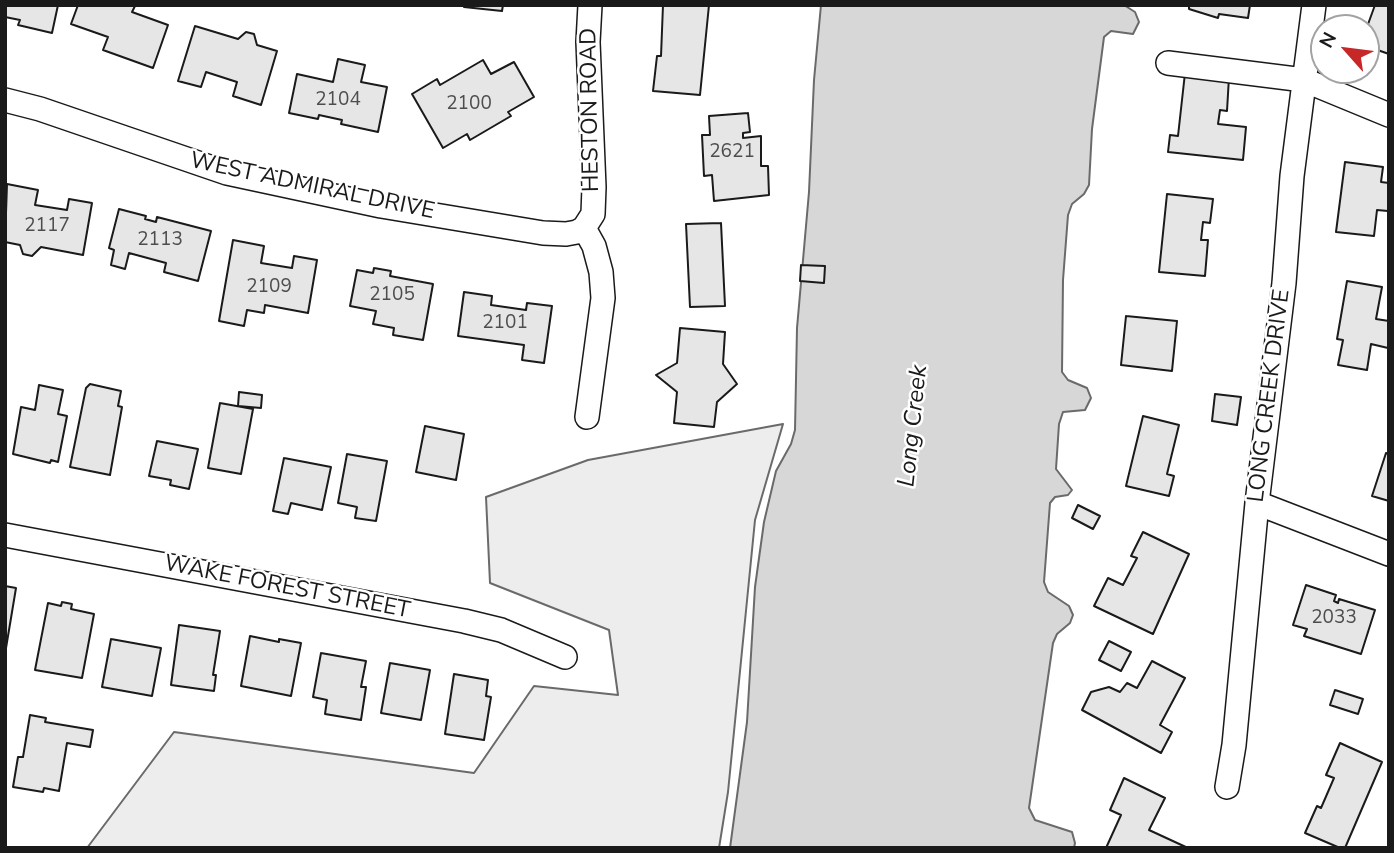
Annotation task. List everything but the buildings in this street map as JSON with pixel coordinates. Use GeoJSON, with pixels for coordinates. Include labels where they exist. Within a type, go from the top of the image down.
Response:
{"type":"FeatureCollection","features":[{"type":"Feature","properties":{"kind":"street","name":"HESTON ROAD"},"geometry":{"type":"LineString","coordinates":[[584,228],[593,214],[594,187],[588,42],[590,5]]}},
{"type":"Feature","properties":{"kind":"street","name":"LONG CREEK DRIVE"},"geometry":{"type":"LineString","coordinates":[[1227,787],[1234,744],[1257,503],[1284,283],[1292,176],[1314,5]]}},
{"type":"Feature","properties":{"kind":"street"},"geometry":{"type":"LineString","coordinates":[[1168,63],[1304,80],[1389,115]]}},
{"type":"Feature","properties":{"kind":"street","name":"WEST ADMIRAL DRIVE"},"geometry":{"type":"LineString","coordinates":[[5,100],[40,109],[227,173],[382,206],[543,233],[566,234],[584,228]]}},
{"type":"Feature","properties":{"kind":"street"},"geometry":{"type":"LineString","coordinates":[[584,228],[594,246],[601,272],[603,298],[587,417]]}},
{"type":"Feature","properties":{"kind":"street"},"geometry":{"type":"LineString","coordinates":[[1257,503],[1389,554]]}},
{"type":"Feature","properties":{"kind":"street","name":"WAKE FOREST STREET"},"geometry":{"type":"LineString","coordinates":[[5,535],[464,621],[501,630],[565,657]]}},
{"type":"Feature","properties":{"kind":"shaded area"},"geometry":{"type":"Polygon","coordinates":[[[783,424],[755,520],[728,792],[719,848],[87,848],[174,732],[474,773],[534,686],[618,695],[609,630],[490,583],[486,497],[588,460],[783,424]]]}},
{"type":"Feature","properties":{"kind":"water","name":"Long Creek"},"geometry":{"type":"Polygon","coordinates":[[[821,5],[1124,5],[1135,12],[1139,22],[1133,34],[1111,31],[1104,37],[1092,129],[1089,185],[1084,194],[1072,204],[1068,215],[1063,280],[1062,372],[1068,380],[1087,388],[1091,398],[1085,410],[1063,412],[1059,424],[1056,469],[1072,490],[1068,495],[1055,497],[1050,503],[1044,582],[1048,592],[1069,606],[1073,615],[1070,623],[1057,634],[1053,643],[1029,808],[1035,820],[1072,832],[1074,848],[730,848],[747,722],[755,587],[764,522],[776,471],[791,444],[795,430],[797,328],[821,5]]]}}]}
